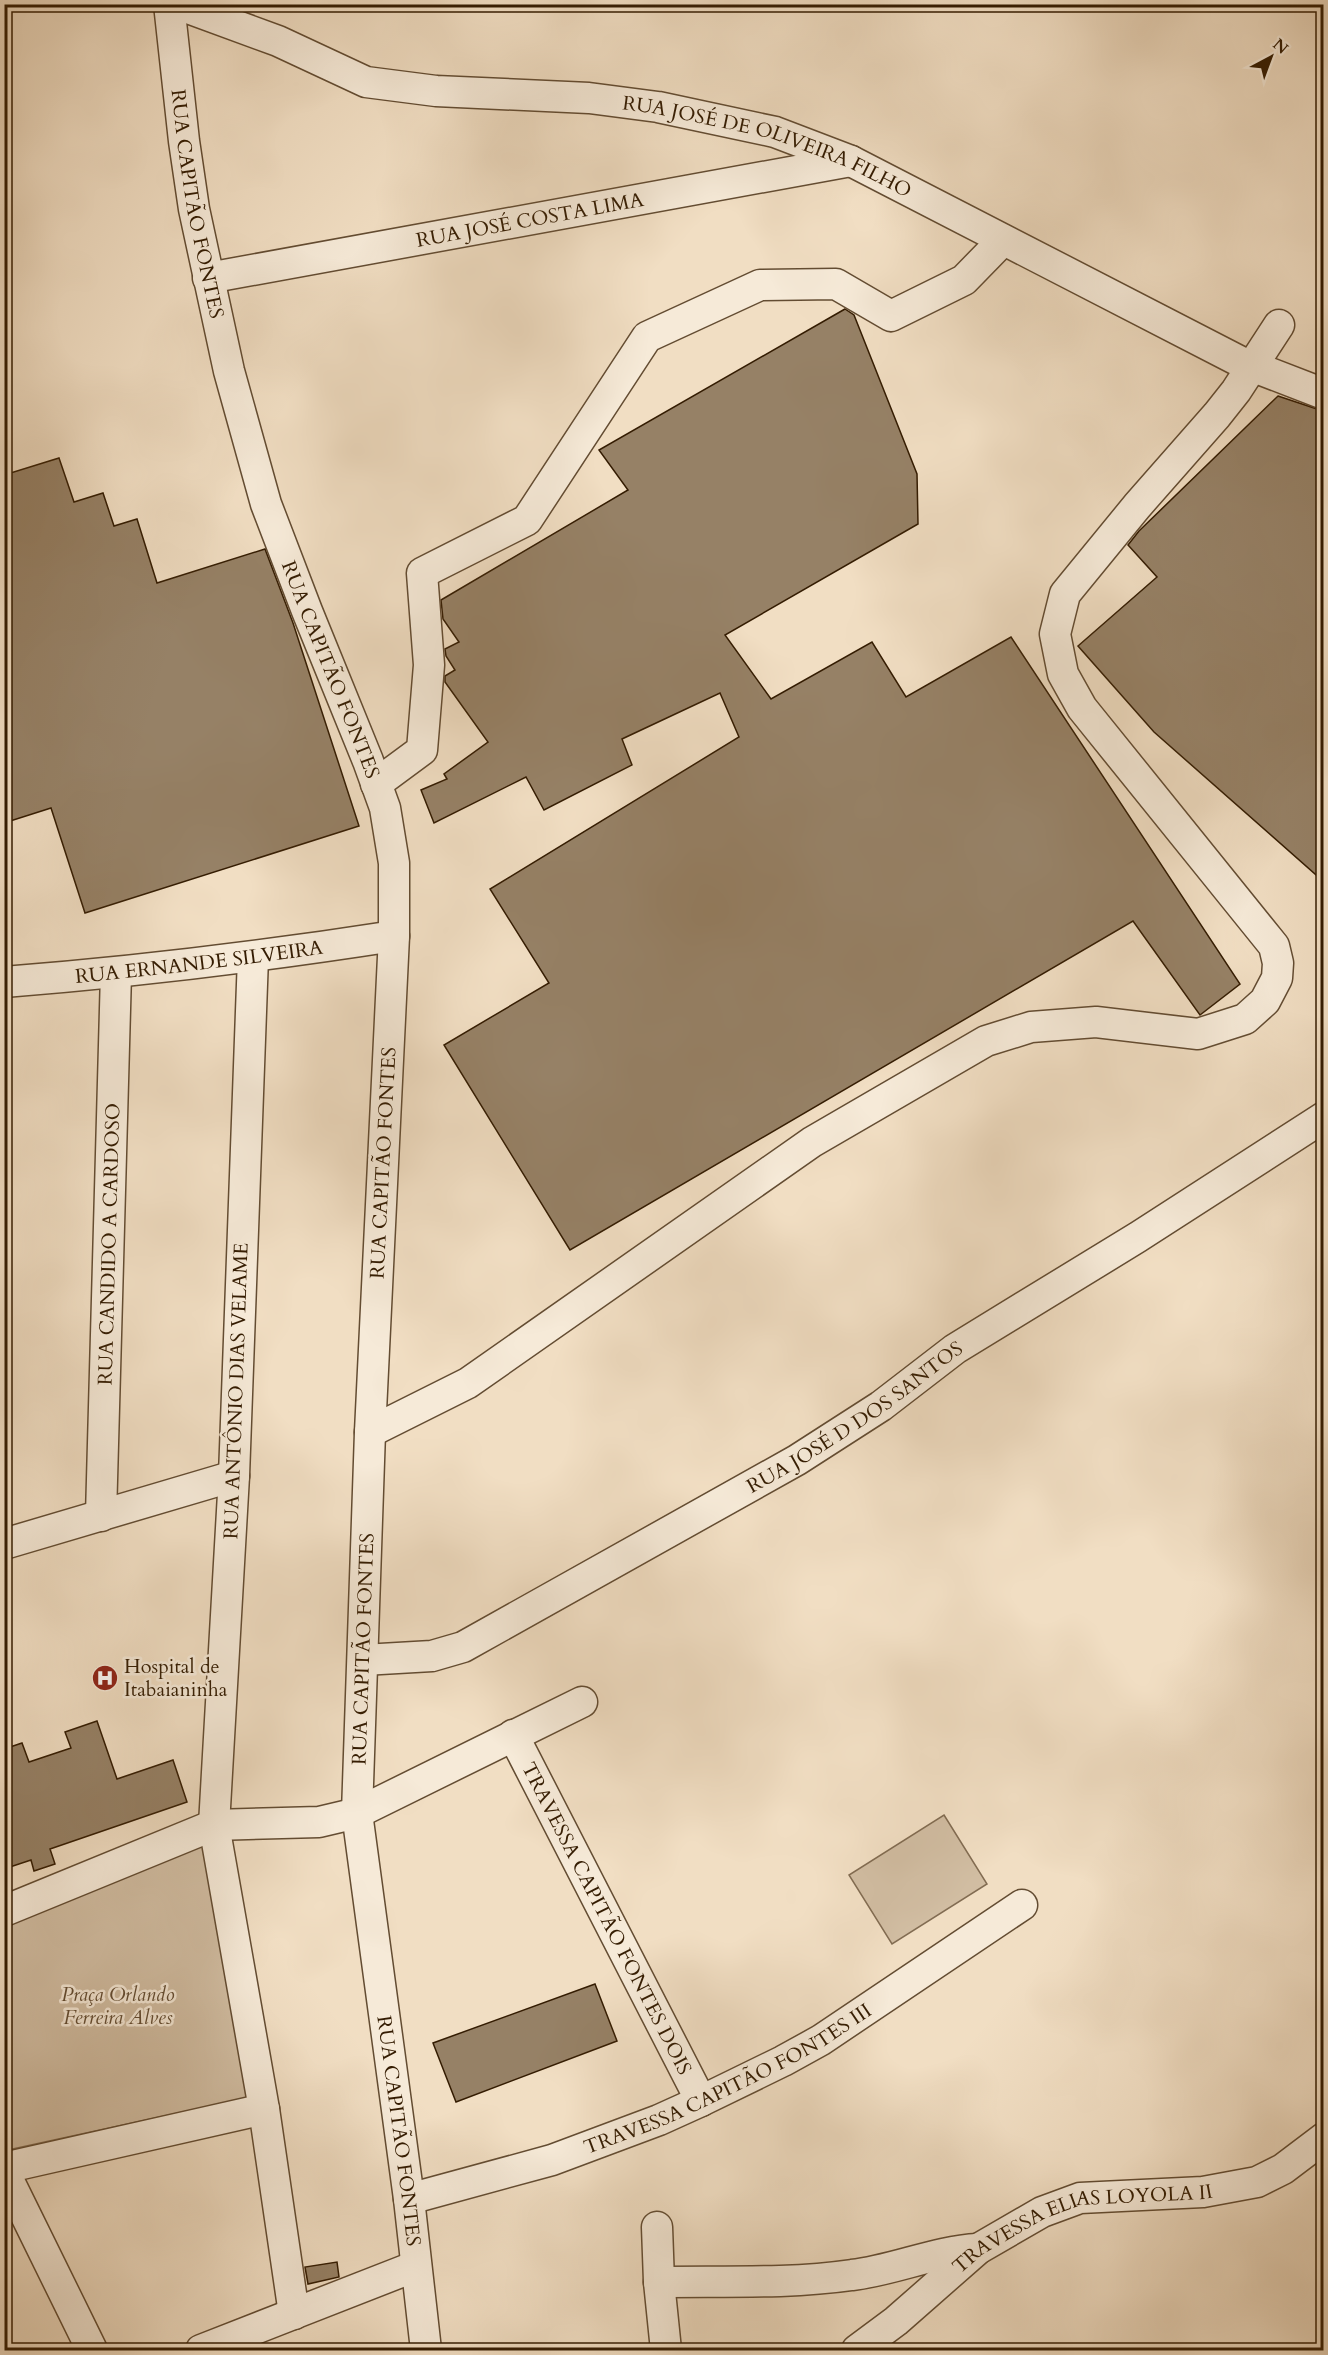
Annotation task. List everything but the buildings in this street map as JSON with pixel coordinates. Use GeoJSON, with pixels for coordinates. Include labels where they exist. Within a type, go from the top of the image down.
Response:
{"type":"FeatureCollection","features":[{"type":"Feature","properties":{"kind":"street","name":"RUA CAPITÃO FONTES"},"geometry":{"type":"LineString","coordinates":[[169,4],[194,209],[229,371],[267,504],[385,808],[394,863],[394,936],[370,1432],[357,1814],[409,2199],[426,2350]]}},
{"type":"Feature","properties":{"kind":"street","name":"RUA JOSÉ DE OLIVEIRA FILHO"},"geometry":{"type":"LineString","coordinates":[[177,4],[278,41],[366,82],[436,91],[589,98],[705,115],[775,132],[851,161],[1241,362],[1323,394]]}},
{"type":"Feature","properties":{"kind":"street","name":"RUA JOSÉ COSTA LIMA"},"geometry":{"type":"LineString","coordinates":[[208,278],[851,161]]}},
{"type":"Feature","properties":{"kind":"street"},"geometry":{"type":"LineString","coordinates":[[376,784],[422,750],[429,665],[422,573],[527,520],[647,337],[760,285],[836,284],[891,316],[964,280],[1003,240]]}},
{"type":"Feature","properties":{"kind":"street"},"geometry":{"type":"LineString","coordinates":[[370,1432],[468,1383],[812,1142],[986,1041],[1031,1027],[1096,1022],[1198,1034],[1245,1019],[1265,1001],[1277,978],[1278,963],[1274,946],[1082,708],[1063,674],[1055,634],[1065,594],[1137,506],[1217,415],[1253,366],[1279,325]]}},
{"type":"Feature","properties":{"kind":"street","name":"RUA ERNANDE SILVEIRA"},"geometry":{"type":"LineString","coordinates":[[4,982],[116,973],[253,957],[394,936]]}},
{"type":"Feature","properties":{"kind":"street","name":"RUA ANTÔNIO DIAS VELAME"},"geometry":{"type":"LineString","coordinates":[[214,1825],[234,1476],[253,957]]}},
{"type":"Feature","properties":{"kind":"street","name":"RUA CANDIDO A CARDOSO"},"geometry":{"type":"LineString","coordinates":[[101,1516],[116,973]]}},
{"type":"Feature","properties":{"kind":"street","name":"RUA JOSÉ D DOS SANTOS"},"geometry":{"type":"LineString","coordinates":[[363,1660],[432,1656],[463,1647],[709,1511],[797,1460],[881,1406],[955,1349],[1138,1237],[1323,1117]]}},
{"type":"Feature","properties":{"kind":"street"},"geometry":{"type":"LineString","coordinates":[[4,1544],[234,1476]]}},
{"type":"Feature","properties":{"kind":"street"},"geometry":{"type":"LineString","coordinates":[[4,1911],[214,1825],[319,1822],[357,1814],[582,1702]]}},
{"type":"Feature","properties":{"kind":"street","name":"TRAVESSA CAPITÃO FONTES DOIS"},"geometry":{"type":"LineString","coordinates":[[513,1735],[701,2101]]}},
{"type":"Feature","properties":{"kind":"street"},"geometry":{"type":"LineString","coordinates":[[214,1825],[264,2109],[294,2314]]}},
{"type":"Feature","properties":{"kind":"street","name":"TRAVESSA CAPITÃO FONTES III"},"geometry":{"type":"LineString","coordinates":[[409,2199],[552,2160],[659,2120],[701,2101],[821,2040],[1022,1905]]}},
{"type":"Feature","properties":{"kind":"street"},"geometry":{"type":"LineString","coordinates":[[92,2350],[4,2169],[264,2109]]}},
{"type":"Feature","properties":{"kind":"street","name":"TRAVESSA ELIAS LOYOLA II"},"geometry":{"type":"LineString","coordinates":[[857,2350],[896,2321],[978,2249],[1042,2212],[1080,2198],[1203,2192],[1257,2182],[1318,2150]]}},
{"type":"Feature","properties":{"kind":"street"},"geometry":{"type":"LineString","coordinates":[[657,2227],[659,2282],[666,2350]]}},
{"type":"Feature","properties":{"kind":"street"},"geometry":{"type":"LineString","coordinates":[[659,2282],[810,2279],[854,2275],[955,2250],[978,2249]]}},
{"type":"Feature","properties":{"kind":"street"},"geometry":{"type":"LineString","coordinates":[[201,2350],[416,2266]]}},
{"type":"Feature","properties":{"kind":"green space"},"geometry":{"type":"Polygon","coordinates":[[[944,1815],[987,1884],[892,1944],[849,1875],[944,1815]]]}},
{"type":"Feature","properties":{"kind":"green space","name":"Praça Orlando Ferreira Alves"},"geometry":{"type":"Polygon","coordinates":[[[208,1837],[247,2098],[8,2150],[5,2141],[5,1920],[208,1837]]]}},
{"type":"Feature","properties":{"kind":"place","name":"Hospital de Itabaianinha"},"geometry":{"type":"Point","coordinates":[105,1678]}}]}
